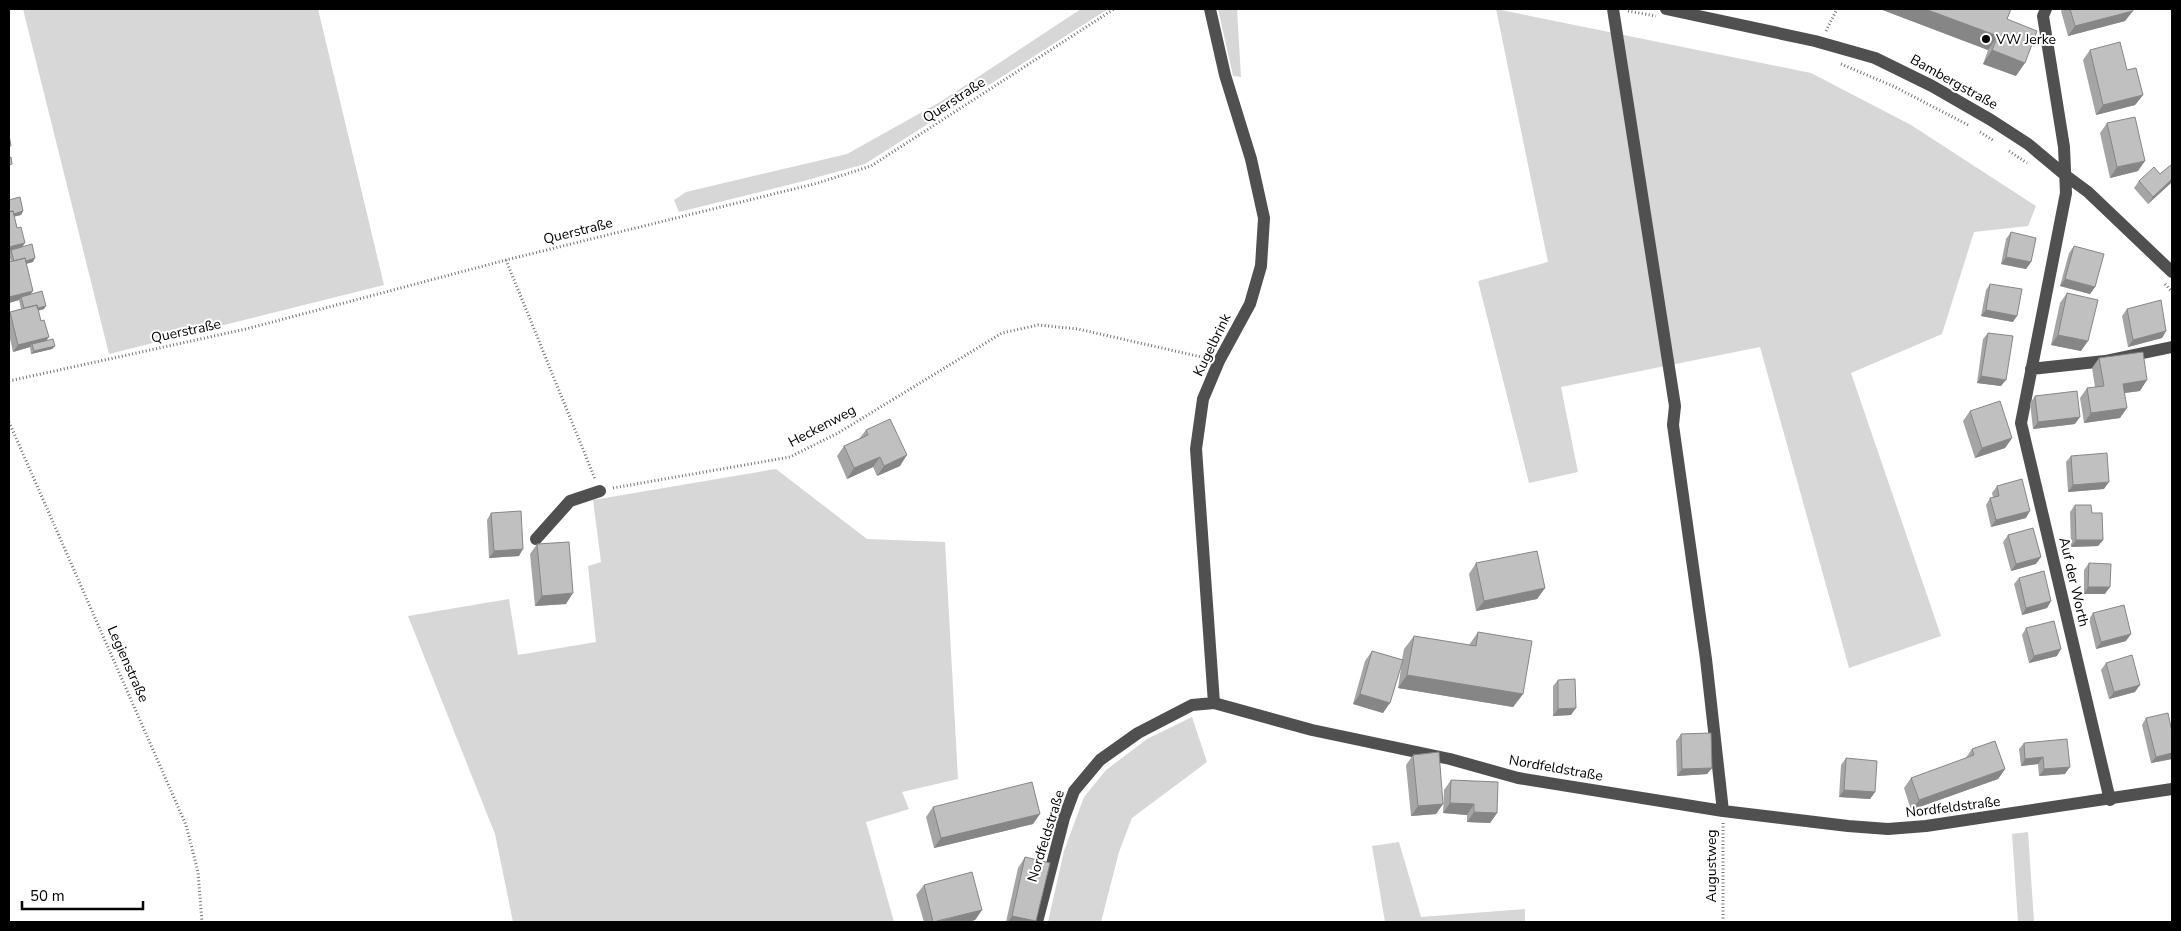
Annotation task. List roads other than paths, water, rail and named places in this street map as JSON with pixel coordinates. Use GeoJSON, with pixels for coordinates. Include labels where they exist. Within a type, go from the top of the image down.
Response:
{"type":"FeatureCollection","features":[{"type":"Feature","properties":{"kind":"street","name":"Kugelbrink"},"geometry":{"type":"LineString","coordinates":[[1210,9],[1225,75],[1251,159],[1264,218],[1261,266],[1250,304],[1219,361],[1203,399],[1196,449],[1214,703]]}},
{"type":"Feature","properties":{"kind":"street"},"geometry":{"type":"LineString","coordinates":[[2046,9],[2043,16],[2064,147],[2065,175]]}},
{"type":"Feature","properties":{"kind":"street"},"geometry":{"type":"LineString","coordinates":[[1619,10],[1675,406],[1673,425],[1706,660],[1723,810]]}},
{"type":"Feature","properties":{"kind":"street","name":"Bambergstraße"},"geometry":{"type":"LineString","coordinates":[[1663,13],[1815,41],[1875,58],[1932,86],[2013,134],[2100,202],[2172,272]]}},
{"type":"Feature","properties":{"kind":"street","name":"Auf der Worth"},"geometry":{"type":"LineString","coordinates":[[2065,175],[2066,193],[2021,423],[2110,800]]}},
{"type":"Feature","properties":{"kind":"street"},"geometry":{"type":"LineString","coordinates":[[2031,369],[2105,361],[2172,347]]}},
{"type":"Feature","properties":{"kind":"street"},"geometry":{"type":"LineString","coordinates":[[536,539],[570,502],[600,491]]}},
{"type":"Feature","properties":{"kind":"street","name":"Nordfeldstraße"},"geometry":{"type":"LineString","coordinates":[[1038,922],[1067,810],[1077,787],[1100,760],[1138,733],[1192,705],[1214,703],[1312,730],[1450,759],[1518,778],[1723,810],[1848,826],[1888,829],[1926,826],[2172,790]]}},
{"type":"Feature","properties":{"kind":"place","name":"VW Jerke"},"geometry":{"type":"Point","coordinates":[1986,39]}}]}
